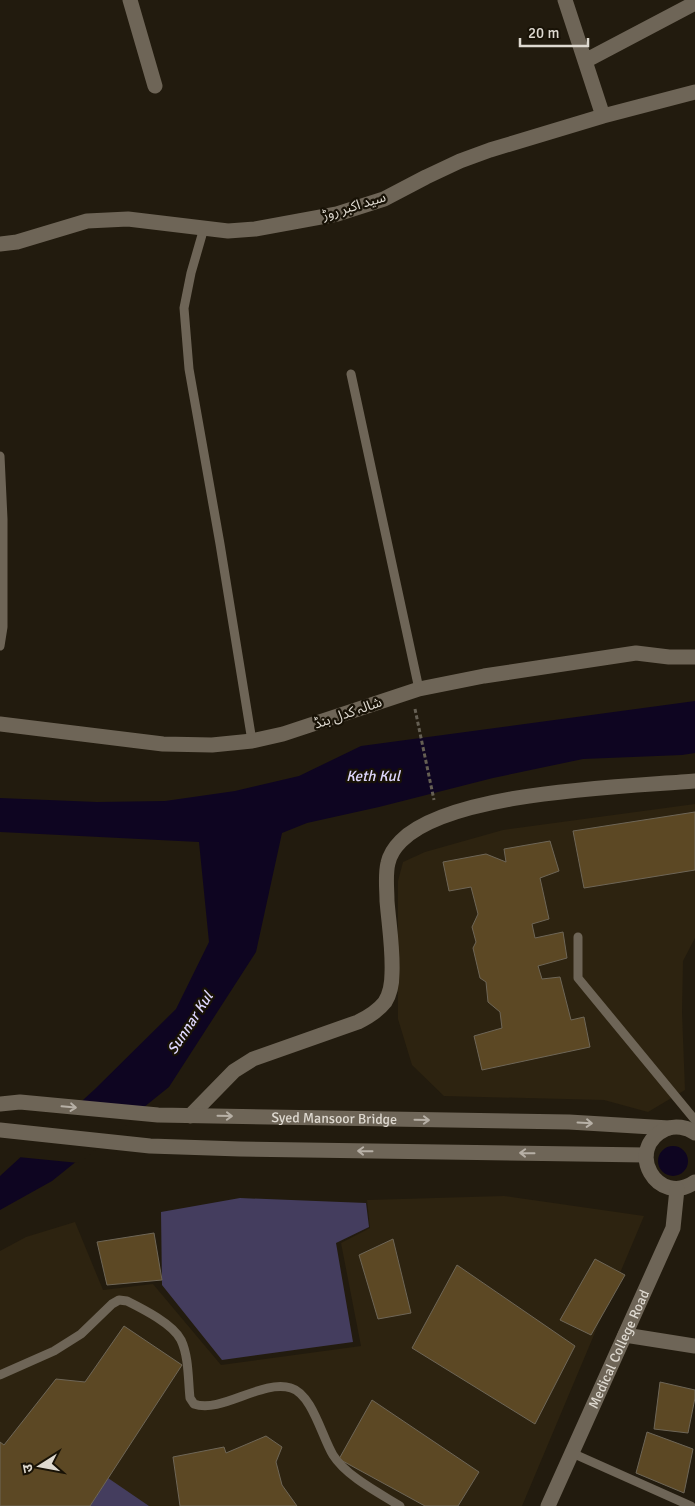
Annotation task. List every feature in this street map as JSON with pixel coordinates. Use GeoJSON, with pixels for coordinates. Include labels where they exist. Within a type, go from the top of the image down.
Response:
{"type":"FeatureCollection","features":[{"type":"Feature","properties":{"kind":"street"},"geometry":{"type":"LineString","coordinates":[[130,0],[155,86]]}},
{"type":"Feature","properties":{"kind":"street"},"geometry":{"type":"LineString","coordinates":[[565,0],[603,116]]}},
{"type":"Feature","properties":{"kind":"street"},"geometry":{"type":"LineString","coordinates":[[585,60],[695,3]]}},
{"type":"Feature","properties":{"kind":"street","name":"سید اکبر روڑ"},"geometry":{"type":"LineString","coordinates":[[0,244],[18,242],[87,221],[128,219],[228,231],[255,229],[337,214],[384,198],[460,161],[490,150],[603,116],[695,92]]}},
{"type":"Feature","properties":{"kind":"street","name":"شالہ کدل بنڈ"},"geometry":{"type":"LineString","coordinates":[[0,724],[163,744],[212,745],[252,741],[319,723],[419,689],[484,676],[636,653],[670,657],[695,657]]}},
{"type":"Feature","properties":{"kind":"street"},"geometry":{"type":"LineString","coordinates":[[190,1116],[234,1071],[253,1059],[358,1022],[374,1013],[386,1001],[392,984],[386,883],[387,864],[392,851],[417,828],[465,809],[509,800],[575,790],[695,781]]}},
{"type":"Feature","properties":{"kind":"street","name":"Syed Mansoor Bridge"},"geometry":{"type":"LineString","coordinates":[[0,1104],[20,1102],[158,1115],[570,1122],[669,1128],[682,1127],[695,1133]]}},
{"type":"Feature","properties":{"kind":"street"},"geometry":{"type":"LineString","coordinates":[[669,1128],[658,1133],[649,1143],[646,1155],[647,1167],[654,1178],[664,1186],[689,1186]]}},
{"type":"Feature","properties":{"kind":"street"},"geometry":{"type":"LineString","coordinates":[[0,1130],[150,1146],[240,1150],[646,1155]]}},
{"type":"Feature","properties":{"kind":"street","name":"Medical College Road"},"geometry":{"type":"LineString","coordinates":[[548,1506],[673,1228],[689,1186]]}},
{"type":"Feature","properties":{"kind":"street"},"geometry":{"type":"LineString","coordinates":[[625,1335],[695,1346]]}},
{"type":"Feature","properties":{"kind":"lane"},"geometry":{"type":"LineString","coordinates":[[204,228],[191,273],[184,308],[189,369],[252,741]]}},
{"type":"Feature","properties":{"kind":"lane"},"geometry":{"type":"LineString","coordinates":[[351,374],[419,689]]}},
{"type":"Feature","properties":{"kind":"lane"},"geometry":{"type":"LineString","coordinates":[[0,456],[4,518],[3,626],[0,646]]}},
{"type":"Feature","properties":{"kind":"lane"},"geometry":{"type":"LineString","coordinates":[[578,937],[578,978],[695,1120]]}},
{"type":"Feature","properties":{"kind":"lane"},"geometry":{"type":"LineString","coordinates":[[0,1375],[54,1351],[81,1334],[112,1304],[120,1300],[127,1301],[176,1332],[184,1352],[190,1398],[194,1404],[207,1406],[268,1388],[291,1388],[309,1404],[333,1456],[344,1468],[359,1480],[400,1506]]}},
{"type":"Feature","properties":{"kind":"lane"},"geometry":{"type":"LineString","coordinates":[[572,1453],[692,1506]]}},
{"type":"Feature","properties":{"kind":"path"},"geometry":{"type":"LineString","coordinates":[[416,712],[434,803]]}},
{"type":"Feature","properties":{"kind":"shaded area"},"geometry":{"type":"Polygon","coordinates":[[[695,804],[695,938],[683,961],[682,1012],[685,1090],[648,1112],[604,1100],[444,1096],[412,1065],[398,1019],[398,881],[403,862],[425,852],[503,830],[695,804]]]}},
{"type":"Feature","properties":{"kind":"shaded area"},"geometry":{"type":"Polygon","coordinates":[[[504,1196],[644,1216],[522,1506],[0,1506],[0,1251],[26,1237],[75,1222],[103,1290],[153,1284],[221,1365],[361,1346],[341,1243],[370,1228],[367,1200],[504,1196]]]}},
{"type":"Feature","properties":{"kind":"shaded area"},"geometry":{"type":"Polygon","coordinates":[[[240,1198],[366,1203],[369,1227],[336,1243],[353,1342],[222,1360],[162,1285],[161,1212],[240,1198]]]}},
{"type":"Feature","properties":{"kind":"shaded area"},"geometry":{"type":"Polygon","coordinates":[[[108,1478],[149,1506],[90,1506],[108,1478]]]}},
{"type":"Feature","properties":{"kind":"water","name":"Keth Kul"},"geometry":{"type":"Polygon","coordinates":[[[695,701],[695,753],[583,759],[493,778],[307,823],[282,833],[256,952],[169,1087],[52,1181],[0,1210],[0,1176],[95,1089],[176,1009],[209,942],[199,842],[0,832],[0,798],[97,802],[165,801],[235,791],[299,776],[361,746],[695,701]]]}},
{"type":"Feature","properties":{"kind":"water"},"geometry":{"type":"Polygon","coordinates":[[[673,1146],[683,1151],[688,1161],[683,1171],[673,1176],[663,1171],[658,1161],[663,1151],[673,1146]]]}},
{"type":"Feature","properties":{"kind":"pier"},"geometry":{"type":"Polygon","coordinates":[[[78,1102],[146,1109],[79,1163],[18,1157],[78,1102]]]}},
{"type":"Feature","properties":{"kind":"building"},"geometry":{"type":"Polygon","coordinates":[[[695,812],[695,870],[584,888],[573,831],[695,812]]]}},
{"type":"Feature","properties":{"kind":"building"},"geometry":{"type":"Polygon","coordinates":[[[550,841],[559,871],[540,878],[549,919],[532,924],[535,938],[563,932],[567,958],[538,966],[542,979],[560,977],[571,1020],[584,1017],[590,1047],[482,1070],[474,1036],[502,1028],[500,1012],[488,1002],[486,982],[480,978],[473,948],[476,942],[472,927],[478,914],[471,887],[449,891],[443,862],[486,854],[506,862],[504,849],[550,841]]]}},
{"type":"Feature","properties":{"kind":"building"},"geometry":{"type":"Polygon","coordinates":[[[154,1233],[162,1280],[107,1285],[97,1242],[154,1233]]]}},
{"type":"Feature","properties":{"kind":"building"},"geometry":{"type":"Polygon","coordinates":[[[393,1239],[411,1313],[378,1319],[359,1255],[393,1239]]]}},
{"type":"Feature","properties":{"kind":"building"},"geometry":{"type":"Polygon","coordinates":[[[595,1259],[625,1275],[591,1335],[560,1320],[595,1259]]]}},
{"type":"Feature","properties":{"kind":"building"},"geometry":{"type":"Polygon","coordinates":[[[457,1265],[575,1346],[535,1424],[412,1348],[457,1265]]]}},
{"type":"Feature","properties":{"kind":"building"},"geometry":{"type":"Polygon","coordinates":[[[124,1326],[182,1365],[90,1506],[0,1506],[0,1442],[4,1445],[56,1379],[85,1382],[124,1326]]]}},
{"type":"Feature","properties":{"kind":"building"},"geometry":{"type":"Polygon","coordinates":[[[660,1382],[695,1390],[688,1433],[654,1429],[660,1382]]]}},
{"type":"Feature","properties":{"kind":"building"},"geometry":{"type":"Polygon","coordinates":[[[372,1400],[479,1472],[458,1506],[425,1506],[339,1459],[372,1400]]]}},
{"type":"Feature","properties":{"kind":"building"},"geometry":{"type":"Polygon","coordinates":[[[647,1432],[693,1449],[684,1493],[636,1473],[647,1432]]]}},
{"type":"Feature","properties":{"kind":"building"},"geometry":{"type":"Polygon","coordinates":[[[266,1436],[282,1447],[276,1462],[282,1485],[297,1506],[180,1506],[173,1457],[224,1447],[226,1453],[266,1436]]]}},
{"type":"Feature","properties":{"kind":"water label","name":"Sunnar Kul"},"geometry":{"type":"Point","coordinates":[190,1023]}}]}
